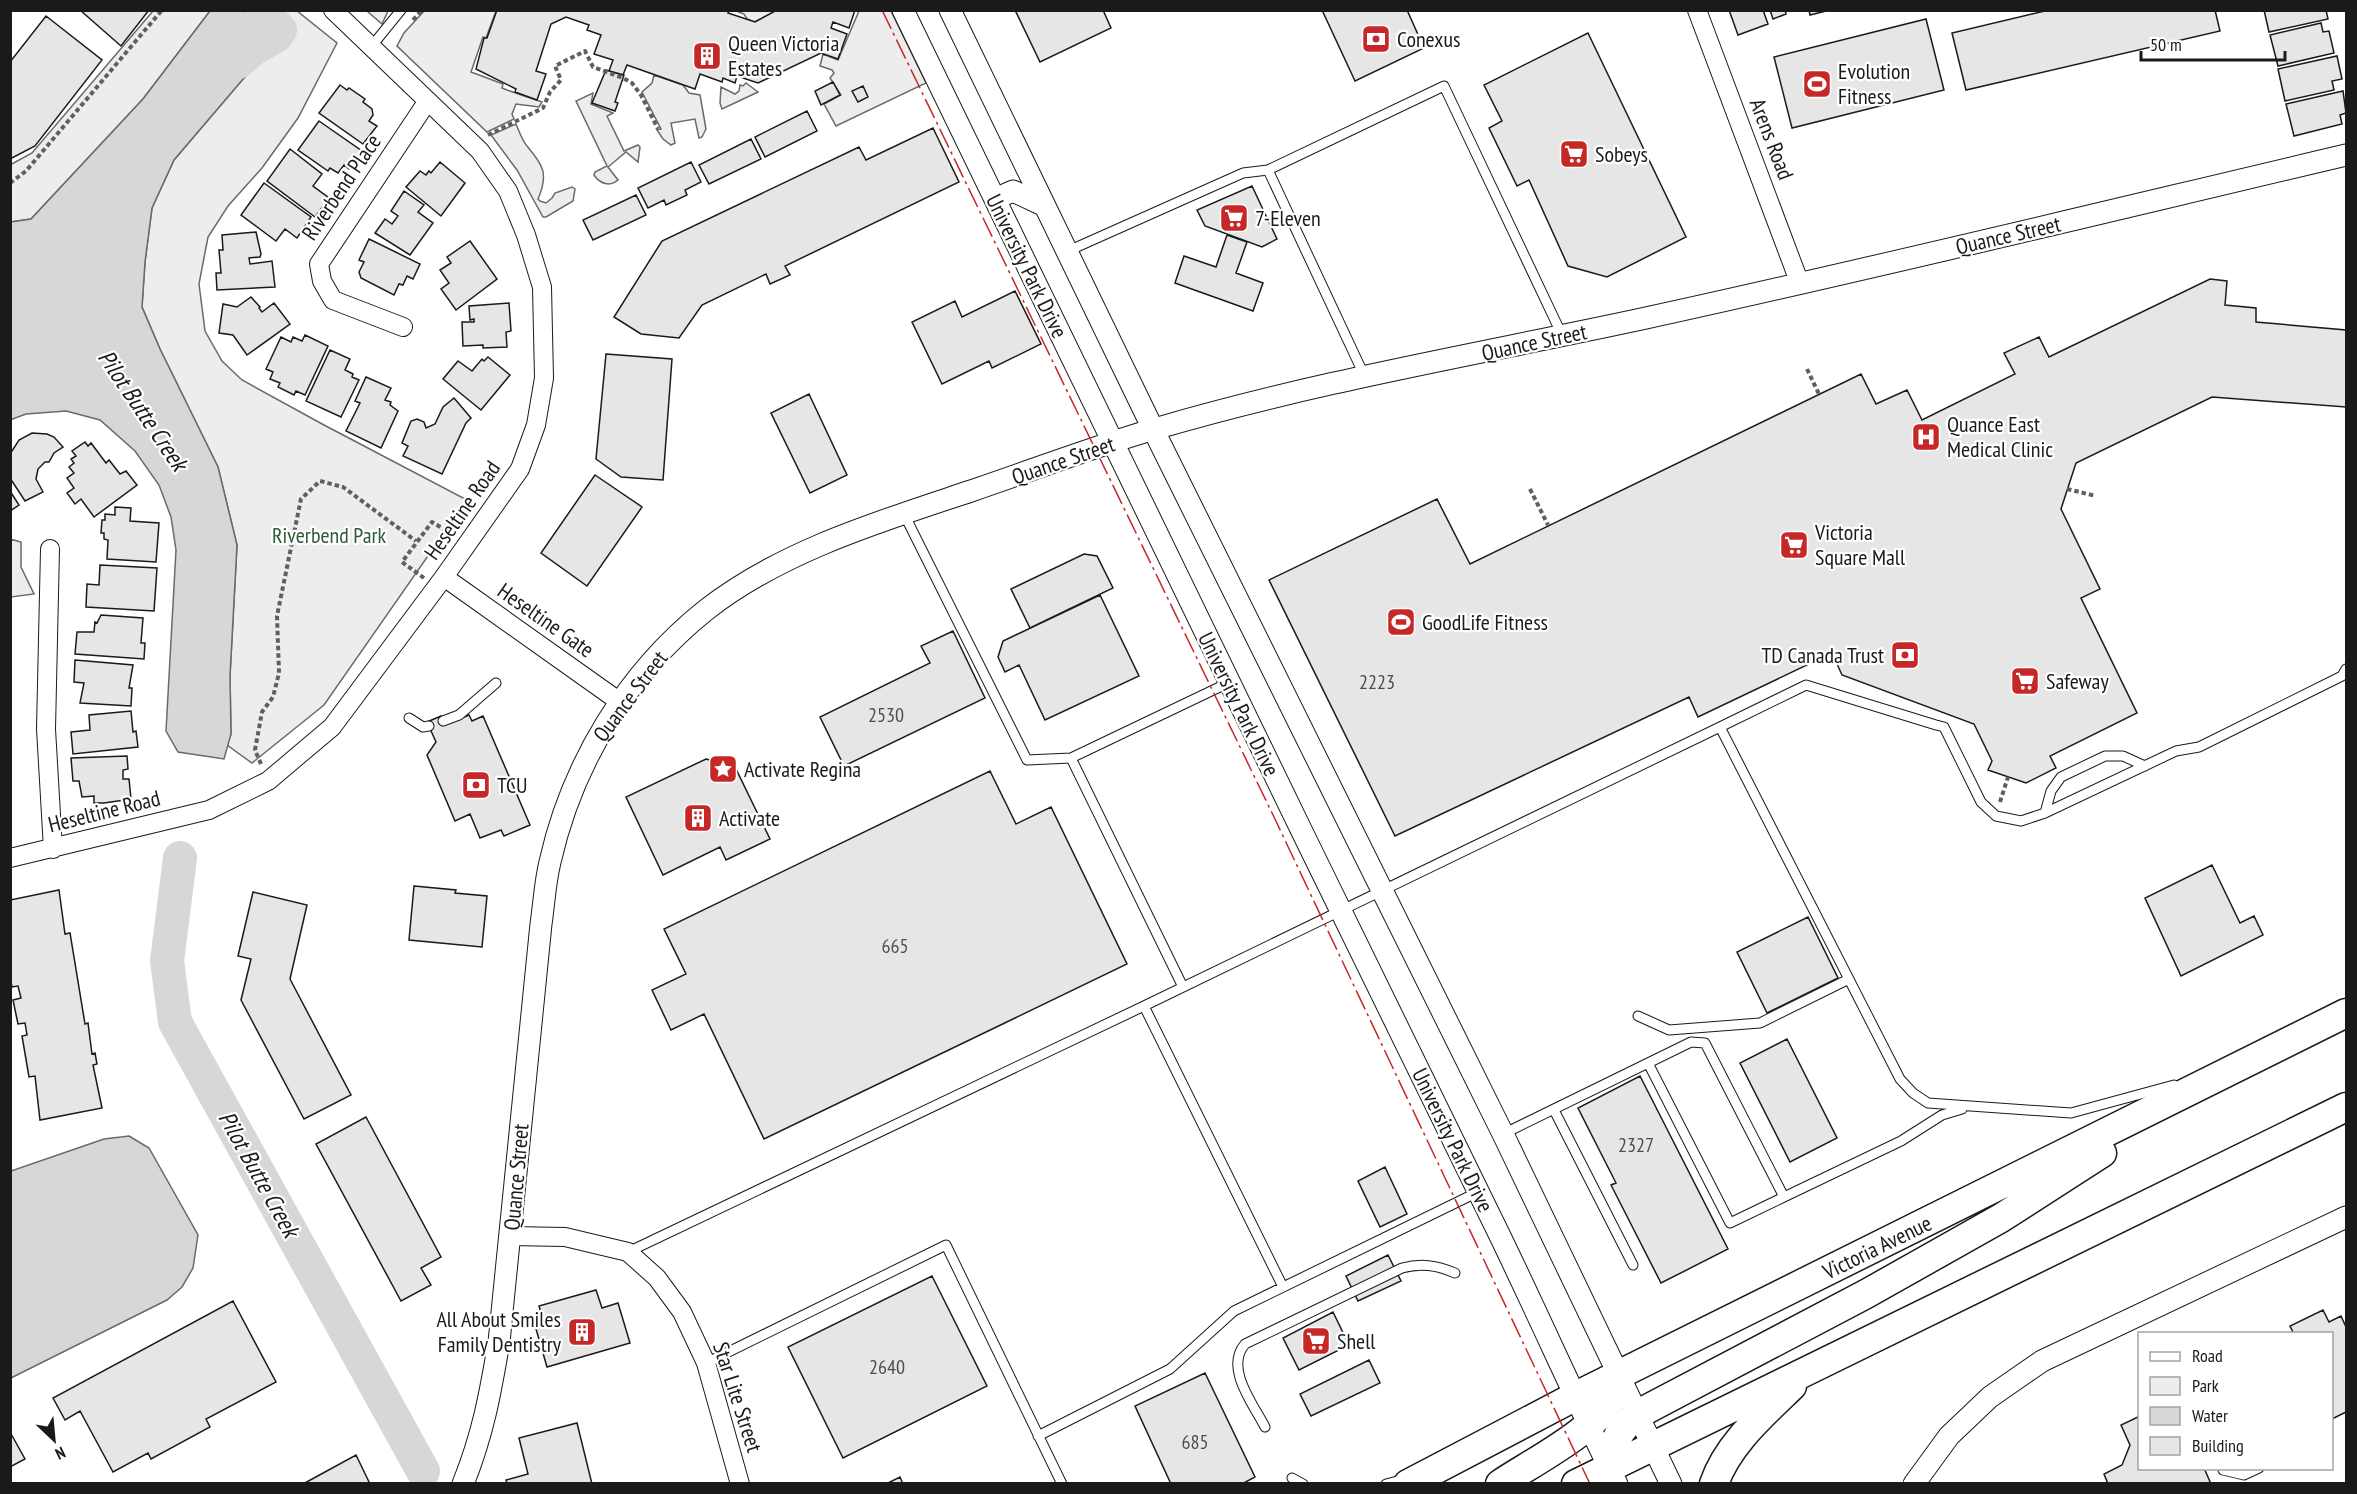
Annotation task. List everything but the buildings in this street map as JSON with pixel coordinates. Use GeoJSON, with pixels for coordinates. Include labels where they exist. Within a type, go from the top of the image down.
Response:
{"type":"FeatureCollection","features":[{"type":"Feature","properties":{"kind":"highway","name":"Victoria Avenue"},"geometry":{"type":"LineString","coordinates":[[1418,1479],[1574,1397],[2346,1013]]}},
{"type":"Feature","properties":{"kind":"highway"},"geometry":{"type":"LineString","coordinates":[[1613,1475],[1614,1442],[1623,1427],[1638,1414],[1866,1294],[2001,1218],[2234,1069]]}},
{"type":"Feature","properties":{"kind":"highway"},"geometry":{"type":"LineString","coordinates":[[1576,1484],[1613,1475],[1653,1445],[2346,1107]]}},
{"type":"Feature","properties":{"kind":"highway"},"geometry":{"type":"LineString","coordinates":[[1714,1484],[1736,1445],[1761,1416],[1811,1368]]}},
{"type":"Feature","properties":{"kind":"highway"},"geometry":{"type":"LineString","coordinates":[[1500,1484],[1588,1426],[1604,1411],[1615,1394],[1620,1375]]}},
{"type":"Feature","properties":{"kind":"street","name":"Heseltine Road"},"geometry":{"type":"LineString","coordinates":[[10,858],[209,810],[268,781],[332,727],[468,544],[520,469],[536,425],[544,369],[542,287],[526,235],[508,191],[480,151],[333,10]]}},
{"type":"Feature","properties":{"kind":"street","name":"University Park Drive"},"geometry":{"type":"LineString","coordinates":[[903,10],[1228,683],[1478,1192],[1613,1475]]}},
{"type":"Feature","properties":{"kind":"street","name":"University Park Drive"},"geometry":{"type":"LineString","coordinates":[[950,10],[1153,429],[1503,1134],[1671,1484]]}},
{"type":"Feature","properties":{"kind":"street","name":"Arens Road"},"geometry":{"type":"LineString","coordinates":[[1697,10],[1800,284]]}},
{"type":"Feature","properties":{"kind":"street","name":"Riverbend Place"},"geometry":{"type":"LineString","coordinates":[[403,327],[333,300],[322,281],[319,264],[427,102]]}},
{"type":"Feature","properties":{"kind":"street","name":"Quance Street"},"geometry":{"type":"LineString","coordinates":[[463,1484],[477,1448],[488,1409],[498,1342],[548,867],[572,789],[591,748],[620,702],[663,651],[702,613],[738,587],[785,561],[904,514],[1153,429],[1216,412],[1366,377],[1800,284],[2346,155]]}},
{"type":"Feature","properties":{"kind":"street"},"geometry":{"type":"LineString","coordinates":[[995,199],[1013,192],[1045,206]]}},
{"type":"Feature","properties":{"kind":"street"},"geometry":{"type":"LineString","coordinates":[[50,549],[46,729],[53,849]]}},
{"type":"Feature","properties":{"kind":"street","name":"Heseltine Gate"},"geometry":{"type":"LineString","coordinates":[[440,582],[620,702]]}},
{"type":"Feature","properties":{"kind":"street"},"geometry":{"type":"LineString","coordinates":[[1914,1484],[1949,1436],[1990,1396],[2042,1361],[2346,1217]]}},
{"type":"Feature","properties":{"kind":"street","name":"Star Lite Street"},"geometry":{"type":"LineString","coordinates":[[510,1236],[565,1237],[628,1252],[657,1278],[682,1312],[706,1363],[740,1484]]}},
{"type":"Feature","properties":{"kind":"lane"},"geometry":{"type":"LineString","coordinates":[[371,47],[401,10]]}},
{"type":"Feature","properties":{"kind":"lane"},"geometry":{"type":"LineString","coordinates":[[1068,251],[1243,172],[1268,170],[1444,86],[1563,336]]}},
{"type":"Feature","properties":{"kind":"lane"},"geometry":{"type":"LineString","coordinates":[[1268,170],[1366,377]]}},
{"type":"Feature","properties":{"kind":"lane"},"geometry":{"type":"LineString","coordinates":[[904,514],[1027,760],[1071,758],[1228,683]]}},
{"type":"Feature","properties":{"kind":"lane"},"geometry":{"type":"LineString","coordinates":[[628,1252],[1144,1006],[1806,685],[1944,727],[1981,802],[1996,816],[2021,821],[2045,813],[2176,751],[2199,747],[2342,676],[2346,669]]}},
{"type":"Feature","properties":{"kind":"lane"},"geometry":{"type":"LineString","coordinates":[[443,721],[459,715],[496,683]]}},
{"type":"Feature","properties":{"kind":"lane"},"geometry":{"type":"LineString","coordinates":[[409,718],[423,728],[429,726]]}},
{"type":"Feature","properties":{"kind":"lane"},"geometry":{"type":"LineString","coordinates":[[1720,727],[1900,1079],[1928,1103],[2071,1113],[2234,1069]]}},
{"type":"Feature","properties":{"kind":"lane"},"geometry":{"type":"LineString","coordinates":[[2045,813],[2051,791],[2061,777],[2105,756],[2123,756],[2145,766]]}},
{"type":"Feature","properties":{"kind":"lane"},"geometry":{"type":"LineString","coordinates":[[1071,758],[1183,987]]}},
{"type":"Feature","properties":{"kind":"lane"},"geometry":{"type":"LineString","coordinates":[[1638,1016],[1669,1030],[1760,1023],[1849,979]]}},
{"type":"Feature","properties":{"kind":"lane"},"geometry":{"type":"LineString","coordinates":[[1144,1006],[1283,1287]]}},
{"type":"Feature","properties":{"kind":"lane"},"geometry":{"type":"LineString","coordinates":[[1503,1134],[1691,1041],[1705,1043],[1784,1197]]}},
{"type":"Feature","properties":{"kind":"lane"},"geometry":{"type":"LineString","coordinates":[[1648,1063],[1730,1223],[1901,1141],[1942,1114],[1967,1107]]}},
{"type":"Feature","properties":{"kind":"lane"},"geometry":{"type":"LineString","coordinates":[[1554,1110],[1633,1265]]}},
{"type":"Feature","properties":{"kind":"lane"},"geometry":{"type":"LineString","coordinates":[[1038,1436],[1170,1369],[1234,1311],[1478,1192]]}},
{"type":"Feature","properties":{"kind":"lane"},"geometry":{"type":"LineString","coordinates":[[706,1363],[946,1245],[1062,1484]]}},
{"type":"Feature","properties":{"kind":"lane"},"geometry":{"type":"LineString","coordinates":[[1265,1427],[1238,1374],[1237,1361],[1240,1349],[1245,1344],[1402,1268],[1416,1264],[1438,1266],[1455,1273]]}},
{"type":"Feature","properties":{"kind":"lane"},"geometry":{"type":"LineString","coordinates":[[2223,1470],[2244,1476],[2255,1470]]}},
{"type":"Feature","properties":{"kind":"lane"},"geometry":{"type":"LineString","coordinates":[[1292,1478],[1303,1484]]}},
{"type":"Feature","properties":{"kind":"lane"},"geometry":{"type":"LineString","coordinates":[[1386,1484],[1418,1479]]}},
{"type":"Feature","properties":{"kind":"path"},"geometry":{"type":"LineString","coordinates":[[10,183],[26,171],[162,10]]}},
{"type":"Feature","properties":{"kind":"path"},"geometry":{"type":"LineString","coordinates":[[471,143],[543,108],[550,92],[561,80],[555,66],[585,51],[593,68],[623,78],[637,89],[658,129]]}},
{"type":"Feature","properties":{"kind":"path"},"geometry":{"type":"LineString","coordinates":[[1807,369],[1819,394]]}},
{"type":"Feature","properties":{"kind":"path"},"geometry":{"type":"LineString","coordinates":[[268,781],[255,750],[262,712],[273,697],[279,673],[277,616],[301,499],[320,481],[343,487],[416,541]]}},
{"type":"Feature","properties":{"kind":"path"},"geometry":{"type":"LineString","coordinates":[[1530,489],[1548,525]]}},
{"type":"Feature","properties":{"kind":"path"},"geometry":{"type":"LineString","coordinates":[[2067,489],[2096,496]]}},
{"type":"Feature","properties":{"kind":"path"},"geometry":{"type":"LineString","coordinates":[[440,582],[402,562],[416,541],[432,522],[468,544]]}},
{"type":"Feature","properties":{"kind":"path"},"geometry":{"type":"LineString","coordinates":[[1996,816],[2008,777]]}},
{"type":"Feature","properties":{"kind":"green space"},"geometry":{"type":"Polygon","coordinates":[[[425,10],[496,11],[486,38],[483,37],[471,72],[503,84],[502,88],[542,102],[539,107],[516,104],[512,114],[514,119],[487,132],[397,46],[404,33],[425,10]]]}},
{"type":"Feature","properties":{"kind":"green space"},"geometry":{"type":"Polygon","coordinates":[[[153,11],[210,11],[143,99],[31,219],[11,222],[10,165],[32,153],[153,11]]]}},
{"type":"Feature","properties":{"kind":"green space","name":"Riverbend Park"},"geometry":{"type":"Polygon","coordinates":[[[242,11],[297,11],[337,43],[298,118],[262,168],[228,206],[208,237],[199,284],[205,331],[222,361],[242,380],[467,500],[324,705],[252,763],[227,745],[231,734],[230,676],[237,545],[218,467],[142,307],[152,208],[174,160],[278,38],[242,11]]]}},
{"type":"Feature","properties":{"kind":"green space"},"geometry":{"type":"Polygon","coordinates":[[[367,11],[388,11],[382,24],[367,11]]]}},
{"type":"Feature","properties":{"kind":"green space"},"geometry":{"type":"Polygon","coordinates":[[[736,11],[777,11],[754,22],[736,11]]]}},
{"type":"Feature","properties":{"kind":"green space"},"geometry":{"type":"Polygon","coordinates":[[[859,11],[891,11],[926,83],[836,126],[824,104],[841,95],[830,78],[834,73],[832,70],[820,66],[823,54],[838,60],[859,11]]]}},
{"type":"Feature","properties":{"kind":"green space"},"geometry":{"type":"Polygon","coordinates":[[[654,75],[683,85],[689,93],[700,95],[706,129],[702,137],[699,138],[695,119],[671,123],[675,143],[671,145],[663,139],[657,130],[661,129],[642,92],[652,83],[654,75]]]}},
{"type":"Feature","properties":{"kind":"green space"},"geometry":{"type":"Polygon","coordinates":[[[746,83],[758,92],[722,109],[721,87],[735,94],[739,91],[740,85],[743,86],[746,83]]]}},
{"type":"Feature","properties":{"kind":"green space"},"geometry":{"type":"Polygon","coordinates":[[[593,93],[591,104],[613,113],[607,116],[624,151],[638,145],[640,147],[638,162],[626,152],[608,167],[618,180],[608,184],[594,175],[595,172],[607,166],[576,101],[593,93]]]}},
{"type":"Feature","properties":{"kind":"green space"},"geometry":{"type":"Polygon","coordinates":[[[516,124],[543,170],[543,183],[538,199],[546,203],[555,193],[572,187],[575,189],[573,201],[546,217],[543,217],[517,170],[491,135],[516,124]]]}},
{"type":"Feature","properties":{"kind":"green space"},"geometry":{"type":"Polygon","coordinates":[[[10,539],[21,542],[21,567],[34,594],[11,597],[10,539]]]}},
{"type":"Feature","properties":{"kind":"water"},"geometry":{"type":"Polygon","coordinates":[[[210,11],[242,11],[278,38],[174,160],[152,208],[142,307],[218,467],[237,545],[230,676],[231,734],[224,759],[178,752],[166,731],[176,550],[171,517],[159,485],[135,451],[100,420],[66,411],[26,414],[10,420],[11,222],[31,219],[143,99],[210,11]]]}},
{"type":"Feature","properties":{"kind":"water"},"geometry":{"type":"Polygon","coordinates":[[[129,1136],[149,1148],[198,1235],[193,1268],[182,1287],[167,1300],[11,1378],[11,1171],[104,1139],[129,1136]]]}},
{"type":"Feature","properties":{"kind":"waterway","name":"Pilot Butte Creek"},"geometry":{"type":"LineString","coordinates":[[238,62],[253,49],[276,36],[280,30],[260,10]]}},
{"type":"Feature","properties":{"kind":"waterway","name":"Pilot Butte Creek"},"geometry":{"type":"LineString","coordinates":[[180,858],[167,961],[175,1022],[423,1471]]}},
{"type":"Feature","properties":{"kind":"power"},"geometry":{"type":"LineString","coordinates":[[882,10],[1274,817],[1590,1484]]}},
{"type":"Feature","properties":{"kind":"place","name":"Conexus"},"geometry":{"type":"Point","coordinates":[1376,39]}},
{"type":"Feature","properties":{"kind":"place","name":"Queen Victoria Estates"},"geometry":{"type":"Point","coordinates":[707,56]}},
{"type":"Feature","properties":{"kind":"place","name":"Evolution Fitness"},"geometry":{"type":"Point","coordinates":[1817,84]}},
{"type":"Feature","properties":{"kind":"place","name":"Sobeys"},"geometry":{"type":"Point","coordinates":[1574,154]}},
{"type":"Feature","properties":{"kind":"place","name":"7-Eleven"},"geometry":{"type":"Point","coordinates":[1234,218]}},
{"type":"Feature","properties":{"kind":"place","name":"Quance East Medical Clinic"},"geometry":{"type":"Point","coordinates":[1926,437]}},
{"type":"Feature","properties":{"kind":"place","name":"Victoria Square Mall"},"geometry":{"type":"Point","coordinates":[1794,545]}},
{"type":"Feature","properties":{"kind":"place","name":"GoodLife Fitness"},"geometry":{"type":"Point","coordinates":[1401,622]}},
{"type":"Feature","properties":{"kind":"place","name":"TD Canada Trust"},"geometry":{"type":"Point","coordinates":[1905,655]}},
{"type":"Feature","properties":{"kind":"place","name":"Safeway"},"geometry":{"type":"Point","coordinates":[2025,681]}},
{"type":"Feature","properties":{"kind":"place","name":"Activate Regina"},"geometry":{"type":"Point","coordinates":[723,769]}},
{"type":"Feature","properties":{"kind":"place","name":"TCU"},"geometry":{"type":"Point","coordinates":[476,785]}},
{"type":"Feature","properties":{"kind":"place","name":"Activate"},"geometry":{"type":"Point","coordinates":[698,818]}},
{"type":"Feature","properties":{"kind":"place","name":"All About Smiles Family Dentistry"},"geometry":{"type":"Point","coordinates":[582,1332]}},
{"type":"Feature","properties":{"kind":"place","name":"Shell"},"geometry":{"type":"Point","coordinates":[1316,1341]}}]}
